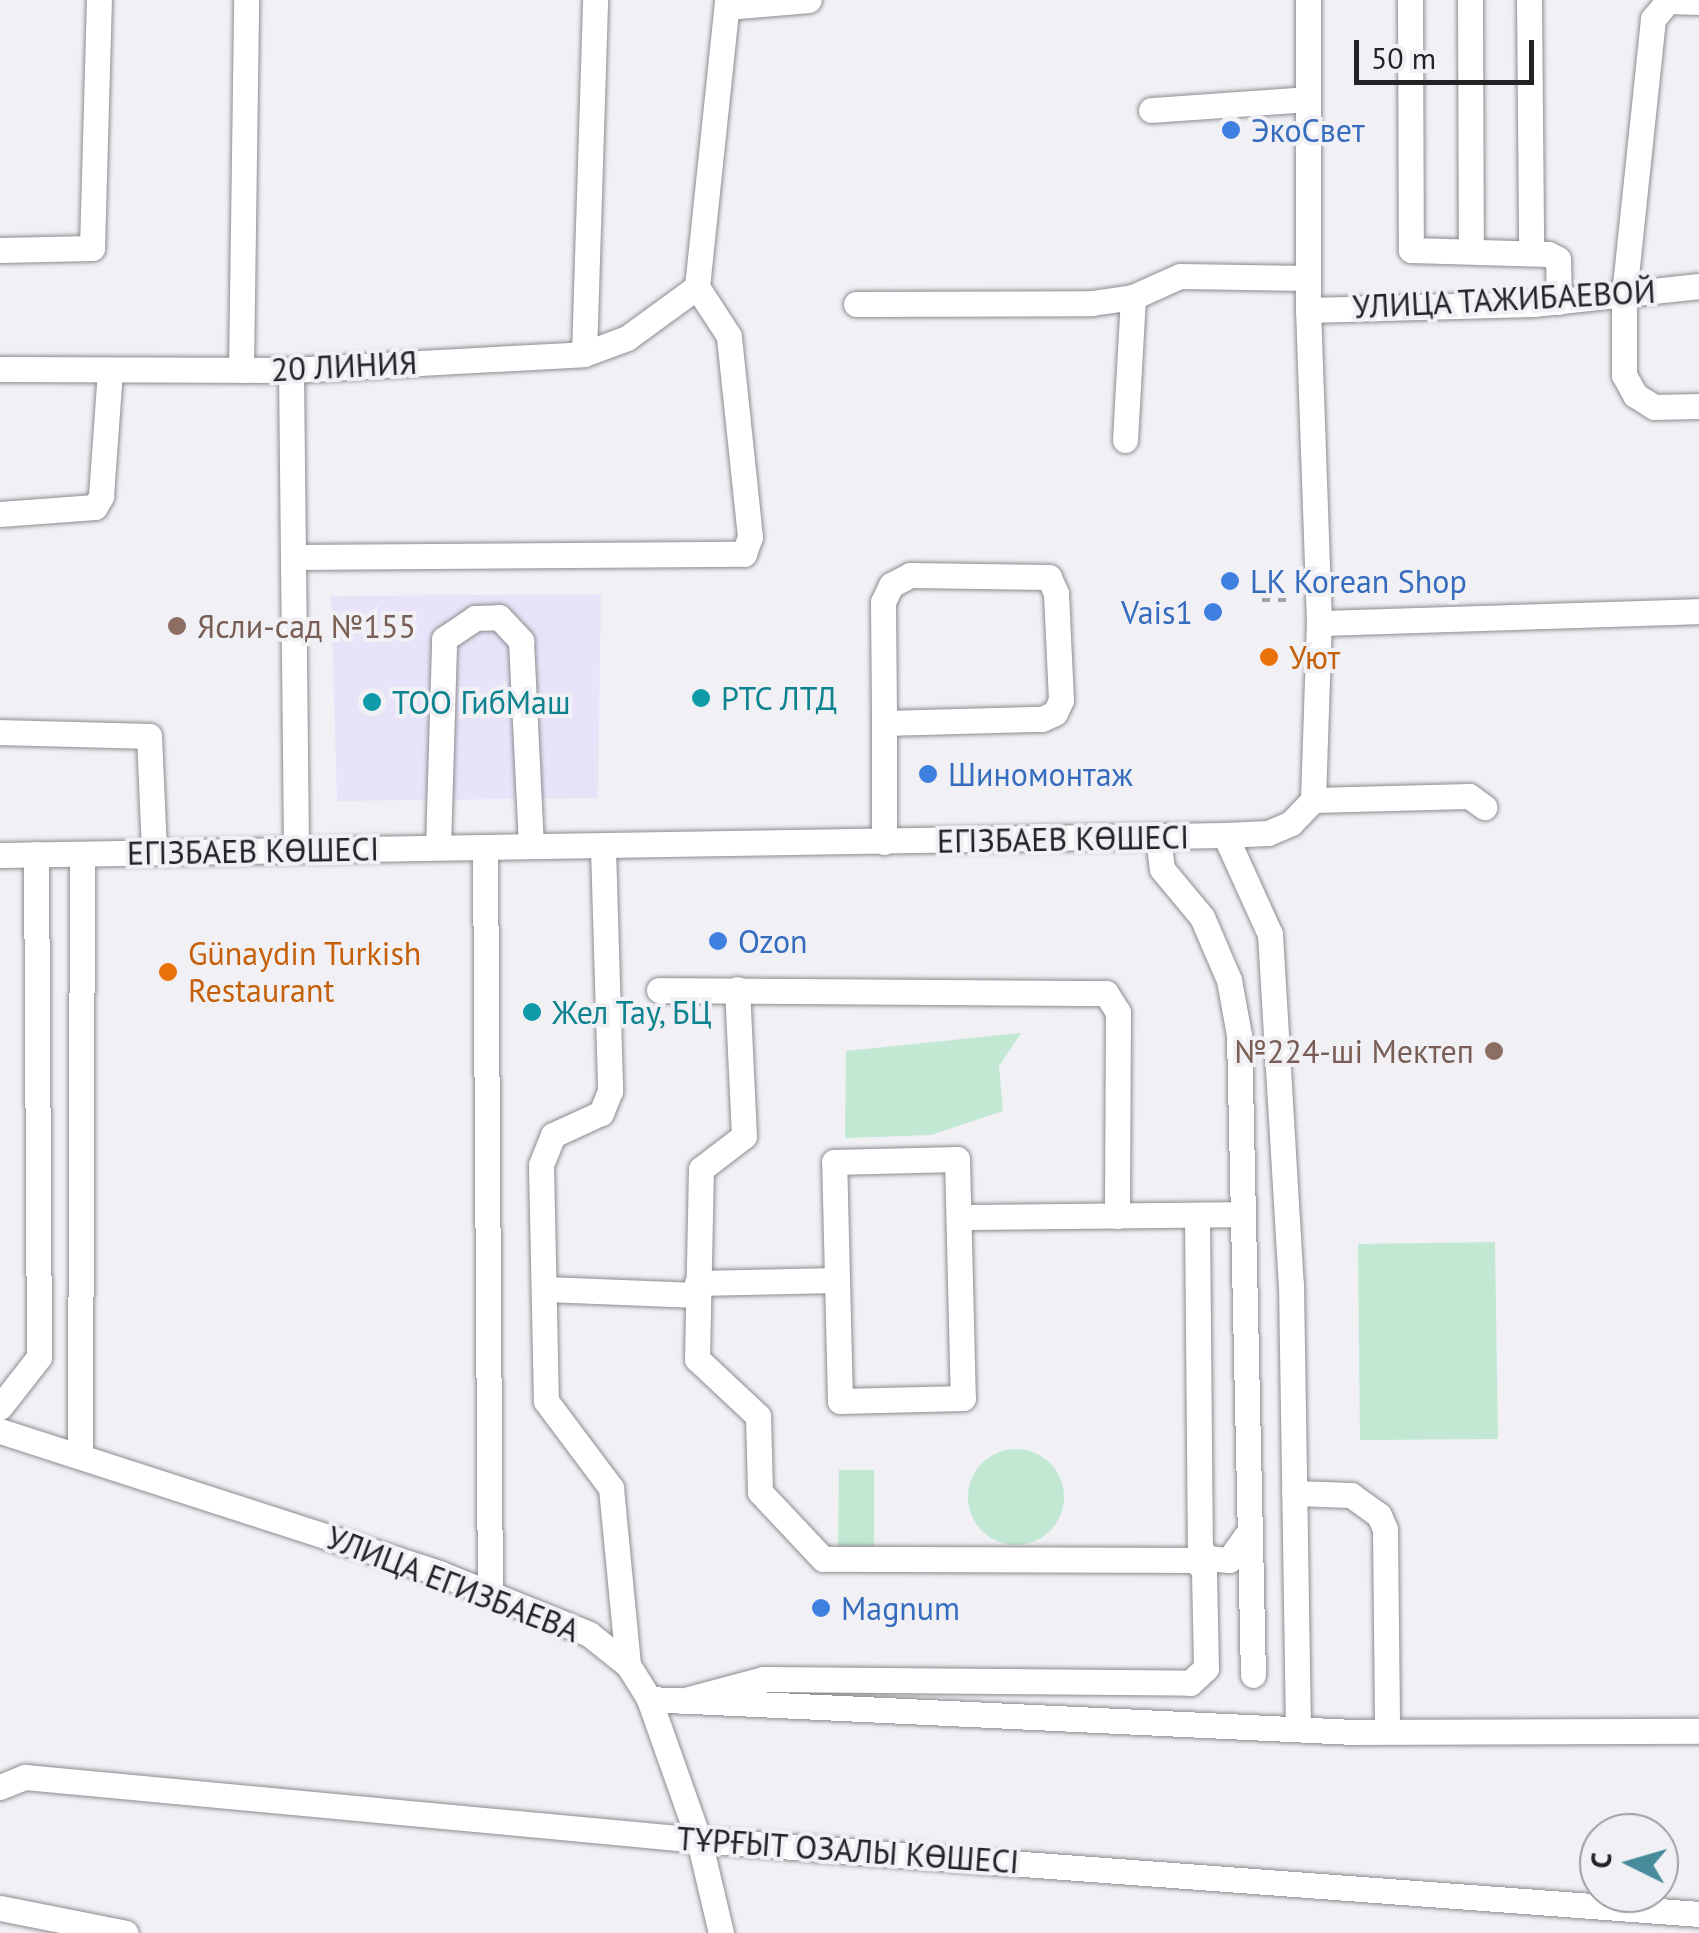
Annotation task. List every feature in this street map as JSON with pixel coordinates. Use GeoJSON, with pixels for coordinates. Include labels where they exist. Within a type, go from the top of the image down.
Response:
{"type":"FeatureCollection","features":[{"type":"Feature","properties":{"kind":"street"},"geometry":{"type":"LineString","coordinates":[[0,250],[92,248],[100,0]]}},
{"type":"Feature","properties":{"kind":"street"},"geometry":{"type":"LineString","coordinates":[[241,370],[246,0]]}},
{"type":"Feature","properties":{"kind":"street"},"geometry":{"type":"LineString","coordinates":[[584,354],[595,0]]}},
{"type":"Feature","properties":{"kind":"street"},"geometry":{"type":"LineString","coordinates":[[294,558],[744,554],[750,538],[729,336],[697,287],[727,4],[809,0]]}},
{"type":"Feature","properties":{"kind":"street"},"geometry":{"type":"LineString","coordinates":[[1308,0],[1308,310],[1319,622],[1313,800],[1469,796],[1484,807]]}},
{"type":"Feature","properties":{"kind":"street"},"geometry":{"type":"LineString","coordinates":[[1410,0],[1411,250],[1531,252],[1558,259],[1560,302]]}},
{"type":"Feature","properties":{"kind":"street"},"geometry":{"type":"LineString","coordinates":[[1470,0],[1471,251]]}},
{"type":"Feature","properties":{"kind":"street"},"geometry":{"type":"LineString","coordinates":[[1529,0],[1531,252]]}},
{"type":"Feature","properties":{"kind":"street"},"geometry":{"type":"LineString","coordinates":[[1699,2],[1668,1],[1650,10],[1624,296],[1624,374],[1635,396],[1654,407],[1699,406]]}},
{"type":"Feature","properties":{"kind":"street"},"geometry":{"type":"LineString","coordinates":[[1151,110],[1308,100]]}},
{"type":"Feature","properties":{"kind":"street"},"geometry":{"type":"LineString","coordinates":[[856,304],[1092,304],[1133,296],[1180,276],[1308,278]]}},
{"type":"Feature","properties":{"kind":"street","name":"УЛИЦА ТАЖИБАЕВОЙ"},"geometry":{"type":"LineString","coordinates":[[1308,310],[1560,302],[1699,286]]}},
{"type":"Feature","properties":{"kind":"street","name":"20 ЛИНИЯ"},"geometry":{"type":"LineString","coordinates":[[0,369],[291,370],[584,354],[627,338],[697,287]]}},
{"type":"Feature","properties":{"kind":"street"},"geometry":{"type":"LineString","coordinates":[[1125,440],[1133,296]]}},
{"type":"Feature","properties":{"kind":"street"},"geometry":{"type":"LineString","coordinates":[[0,514],[94,507],[102,496],[110,370]]}},
{"type":"Feature","properties":{"kind":"street"},"geometry":{"type":"LineString","coordinates":[[291,370],[296,850]]}},
{"type":"Feature","properties":{"kind":"street"},"geometry":{"type":"LineString","coordinates":[[884,723],[1042,719],[1055,713],[1061,700],[1050,577],[910,575],[891,584],[884,602],[884,723],[884,842]]}},
{"type":"Feature","properties":{"kind":"street"},"geometry":{"type":"LineString","coordinates":[[1319,622],[1699,610]]}},
{"type":"Feature","properties":{"kind":"street"},"geometry":{"type":"LineString","coordinates":[[438,847],[444,639],[475,618],[499,618],[521,641],[530,845]]}},
{"type":"Feature","properties":{"kind":"street"},"geometry":{"type":"LineString","coordinates":[[0,732],[149,736],[154,852]]}},
{"type":"Feature","properties":{"kind":"street","name":"ЕГІЗБАЕВ КӨШЕСІ"},"geometry":{"type":"LineString","coordinates":[[0,855],[1226,835],[1278,830],[1313,800]]}},
{"type":"Feature","properties":{"kind":"street"},"geometry":{"type":"LineString","coordinates":[[1226,835],[1270,934],[1290,1284],[1298,1729]]}},
{"type":"Feature","properties":{"kind":"street"},"geometry":{"type":"LineString","coordinates":[[1158,837],[1162,869],[1202,916],[1229,980],[1239,1034],[1245,1537],[1253,1675]]}},
{"type":"Feature","properties":{"kind":"street"},"geometry":{"type":"LineString","coordinates":[[485,848],[490,1594]]}},
{"type":"Feature","properties":{"kind":"street"},"geometry":{"type":"LineString","coordinates":[[604,848],[610,1091],[600,1112],[553,1136],[541,1164],[546,1400],[611,1488],[628,1665]]}},
{"type":"Feature","properties":{"kind":"street"},"geometry":{"type":"LineString","coordinates":[[0,1408],[40,1357],[36,854]]}},
{"type":"Feature","properties":{"kind":"street"},"geometry":{"type":"LineString","coordinates":[[80,1453],[82,855]]}},
{"type":"Feature","properties":{"kind":"street"},"geometry":{"type":"LineString","coordinates":[[659,990],[1106,994],[1118,1012],[1117,1216]]}},
{"type":"Feature","properties":{"kind":"street"},"geometry":{"type":"LineString","coordinates":[[682,1701],[763,1679],[1190,1683],[1206,1668],[1204,1570],[1188,1558],[823,1559],[760,1492],[758,1416],[697,1359],[701,1170],[744,1136],[737,990]]}},
{"type":"Feature","properties":{"kind":"street"},"geometry":{"type":"LineString","coordinates":[[957,1159],[963,1398],[840,1401],[837,1280],[834,1162],[957,1159]]}},
{"type":"Feature","properties":{"kind":"street"},"geometry":{"type":"LineString","coordinates":[[959,1218],[1243,1214]]}},
{"type":"Feature","properties":{"kind":"street"},"geometry":{"type":"LineString","coordinates":[[1196,1216],[1200,1547],[1206,1558],[1229,1560],[1245,1537]]}},
{"type":"Feature","properties":{"kind":"street"},"geometry":{"type":"LineString","coordinates":[[546,1288],[697,1289],[837,1280]]}},
{"type":"Feature","properties":{"kind":"street"},"geometry":{"type":"LineString","coordinates":[[40,1357],[80,1359]]}},
{"type":"Feature","properties":{"kind":"street","name":"УЛИЦА ЕГИЗБАЕВА"},"geometry":{"type":"LineString","coordinates":[[0,1431],[80,1453],[490,1594],[589,1634],[628,1665],[649,1699],[699,1840],[721,1933]]}},
{"type":"Feature","properties":{"kind":"street"},"geometry":{"type":"LineString","coordinates":[[1294,1493],[1351,1495],[1379,1515],[1384,1529],[1386,1730]]}},
{"type":"Feature","properties":{"kind":"street"},"geometry":{"type":"LineString","coordinates":[[649,1699],[1298,1729],[1699,1731]]}},
{"type":"Feature","properties":{"kind":"street","name":"ТҰРҒЫТ ОЗАЛЫ КӨШЕСІ"},"geometry":{"type":"LineString","coordinates":[[0,1787],[25,1777],[699,1840],[1699,1914]]}},
{"type":"Feature","properties":{"kind":"street"},"geometry":{"type":"LineString","coordinates":[[0,1908],[126,1933]]}},
{"type":"Feature","properties":{"kind":"path"},"geometry":{"type":"LineString","coordinates":[[1262,600],[1288,600]]}},
{"type":"Feature","properties":{"kind":"shaded area"},"geometry":{"type":"Polygon","coordinates":[[[601,594],[598,798],[337,801],[331,596],[601,594]]]}},
{"type":"Feature","properties":{"kind":"green space"},"geometry":{"type":"Polygon","coordinates":[[[1021,1033],[999,1066],[1003,1111],[931,1135],[845,1138],[846,1051],[1021,1033]]]}},
{"type":"Feature","properties":{"kind":"green space"},"geometry":{"type":"Polygon","coordinates":[[[1495,1242],[1498,1439],[1360,1440],[1358,1244],[1495,1242]]]}},
{"type":"Feature","properties":{"kind":"green space"},"geometry":{"type":"Polygon","coordinates":[[[1016,1449],[1034,1452],[1050,1463],[1061,1479],[1061,1515],[1050,1531],[1034,1542],[1016,1545],[998,1542],[982,1531],[971,1515],[968,1497],[971,1479],[982,1463],[998,1452],[1016,1449]]]}},
{"type":"Feature","properties":{"kind":"green space"},"geometry":{"type":"Polygon","coordinates":[[[839,1470],[874,1470],[874,1549],[838,1549],[839,1470]]]}},
{"type":"Feature","properties":{"kind":"place","name":"ЭкоСвет"},"geometry":{"type":"Point","coordinates":[1231,130]}},
{"type":"Feature","properties":{"kind":"place","name":"LK Korean Shop"},"geometry":{"type":"Point","coordinates":[1230,581]}},
{"type":"Feature","properties":{"kind":"place","name":"Vais1"},"geometry":{"type":"Point","coordinates":[1213,612]}},
{"type":"Feature","properties":{"kind":"place","name":"Ясли-сад №155"},"geometry":{"type":"Point","coordinates":[177,626]}},
{"type":"Feature","properties":{"kind":"place","name":"Уют"},"geometry":{"type":"Point","coordinates":[1269,657]}},
{"type":"Feature","properties":{"kind":"place","name":"РТС ЛТД"},"geometry":{"type":"Point","coordinates":[701,698]}},
{"type":"Feature","properties":{"kind":"place","name":"ТОО ГибМаш"},"geometry":{"type":"Point","coordinates":[372,702]}},
{"type":"Feature","properties":{"kind":"place","name":"Шиномонтаж"},"geometry":{"type":"Point","coordinates":[928,774]}},
{"type":"Feature","properties":{"kind":"place","name":"Ozon"},"geometry":{"type":"Point","coordinates":[718,941]}},
{"type":"Feature","properties":{"kind":"place","name":"Günaydin Turkish Restaurant"},"geometry":{"type":"Point","coordinates":[168,972]}},
{"type":"Feature","properties":{"kind":"place","name":"Жел Тау, БЦ"},"geometry":{"type":"Point","coordinates":[532,1012]}},
{"type":"Feature","properties":{"kind":"place","name":"№224-ші Мектеп"},"geometry":{"type":"Point","coordinates":[1494,1051]}},
{"type":"Feature","properties":{"kind":"place","name":"Magnum"},"geometry":{"type":"Point","coordinates":[821,1608]}}]}
